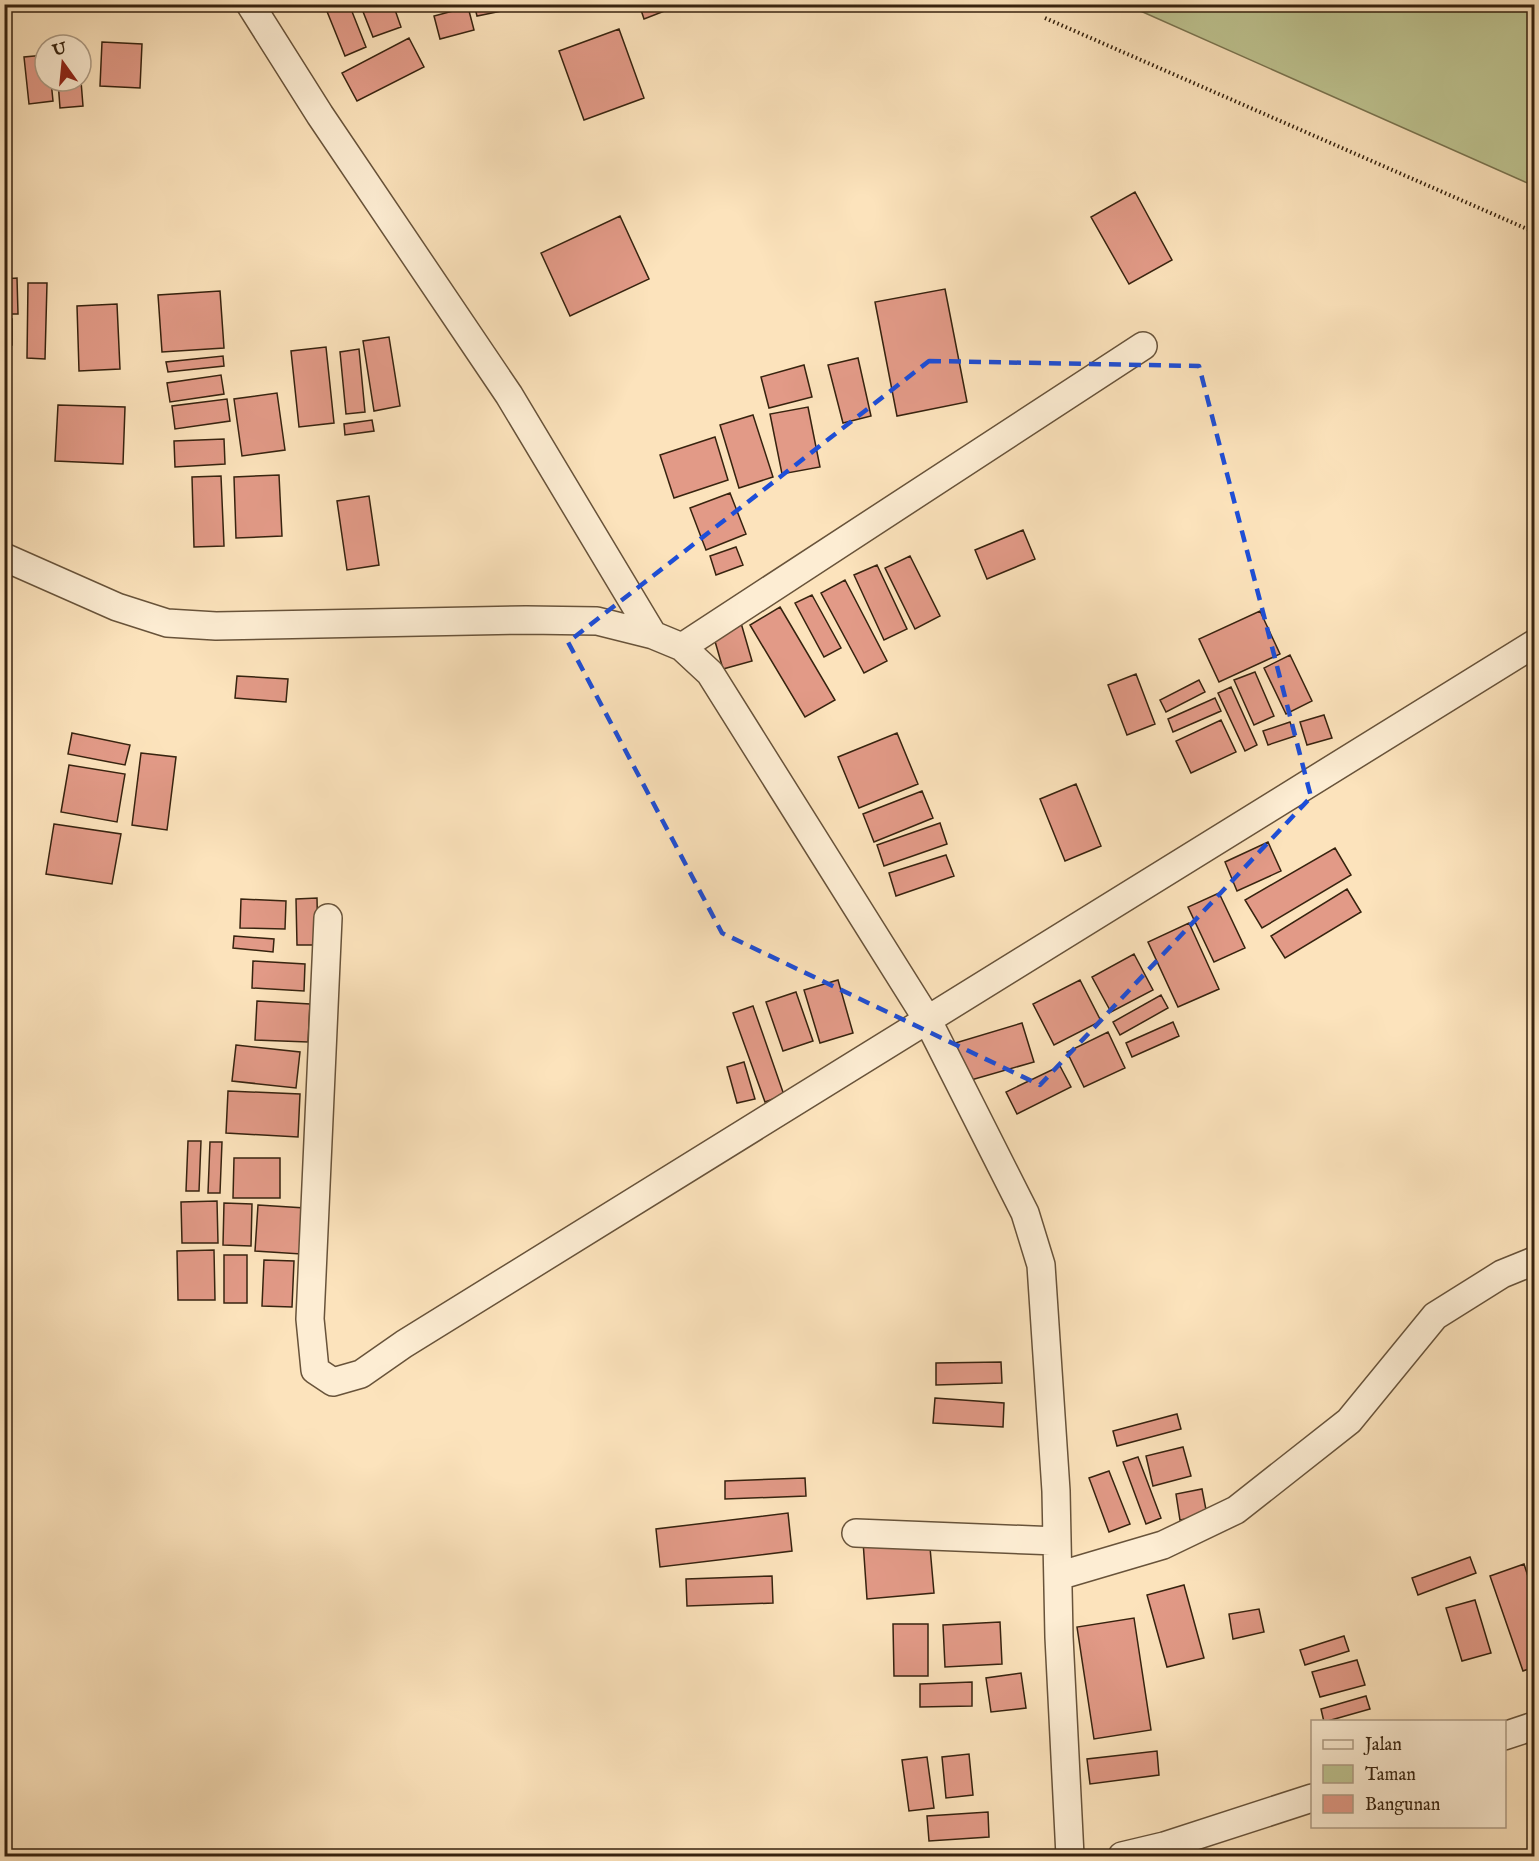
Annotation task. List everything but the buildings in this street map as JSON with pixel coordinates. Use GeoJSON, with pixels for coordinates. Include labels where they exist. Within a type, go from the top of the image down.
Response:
{"type":"FeatureCollection","features":[{"type":"Feature","properties":{"kind":"street"},"geometry":{"type":"LineString","coordinates":[[250,4],[320,115],[509,395],[653,635]]}},
{"type":"Feature","properties":{"kind":"street"},"geometry":{"type":"LineString","coordinates":[[682,647],[1143,346]]}},
{"type":"Feature","properties":{"kind":"street"},"geometry":{"type":"LineString","coordinates":[[4,557],[117,607],[167,623],[216,626],[526,620],[597,621],[653,635],[682,647],[710,674],[927,1019],[1025,1213],[1041,1265],[1056,1491],[1059,1637],[1070,1857]]}},
{"type":"Feature","properties":{"kind":"street"},"geometry":{"type":"LineString","coordinates":[[328,918],[310,1319],[315,1370],[333,1382],[361,1374],[404,1344],[1534,644]]}},
{"type":"Feature","properties":{"kind":"street"},"geometry":{"type":"LineString","coordinates":[[1058,1576],[1163,1545],[1236,1510],[1349,1421],[1435,1316],[1502,1274],[1534,1261]]}},
{"type":"Feature","properties":{"kind":"street"},"geometry":{"type":"LineString","coordinates":[[856,1533],[1058,1541]]}},
{"type":"Feature","properties":{"kind":"street"},"geometry":{"type":"LineString","coordinates":[[1506,1735],[1534,1726]]}},
{"type":"Feature","properties":{"kind":"street"},"geometry":{"type":"LineString","coordinates":[[1122,1857],[1164,1846],[1311,1798]]}},
{"type":"Feature","properties":{"kind":"path"},"geometry":{"type":"LineString","coordinates":[[1045,18],[1534,232]]}},
{"type":"Feature","properties":{"kind":"highlighted area"},"geometry":{"type":"Polygon","coordinates":[[[929,361],[1199,366],[1311,797],[1040,1085],[722,933],[568,642],[929,361]]]}},
{"type":"Feature","properties":{"kind":"green space"},"geometry":{"type":"Polygon","coordinates":[[[1127,5],[1534,5],[1534,186],[1127,5]]]}}]}
